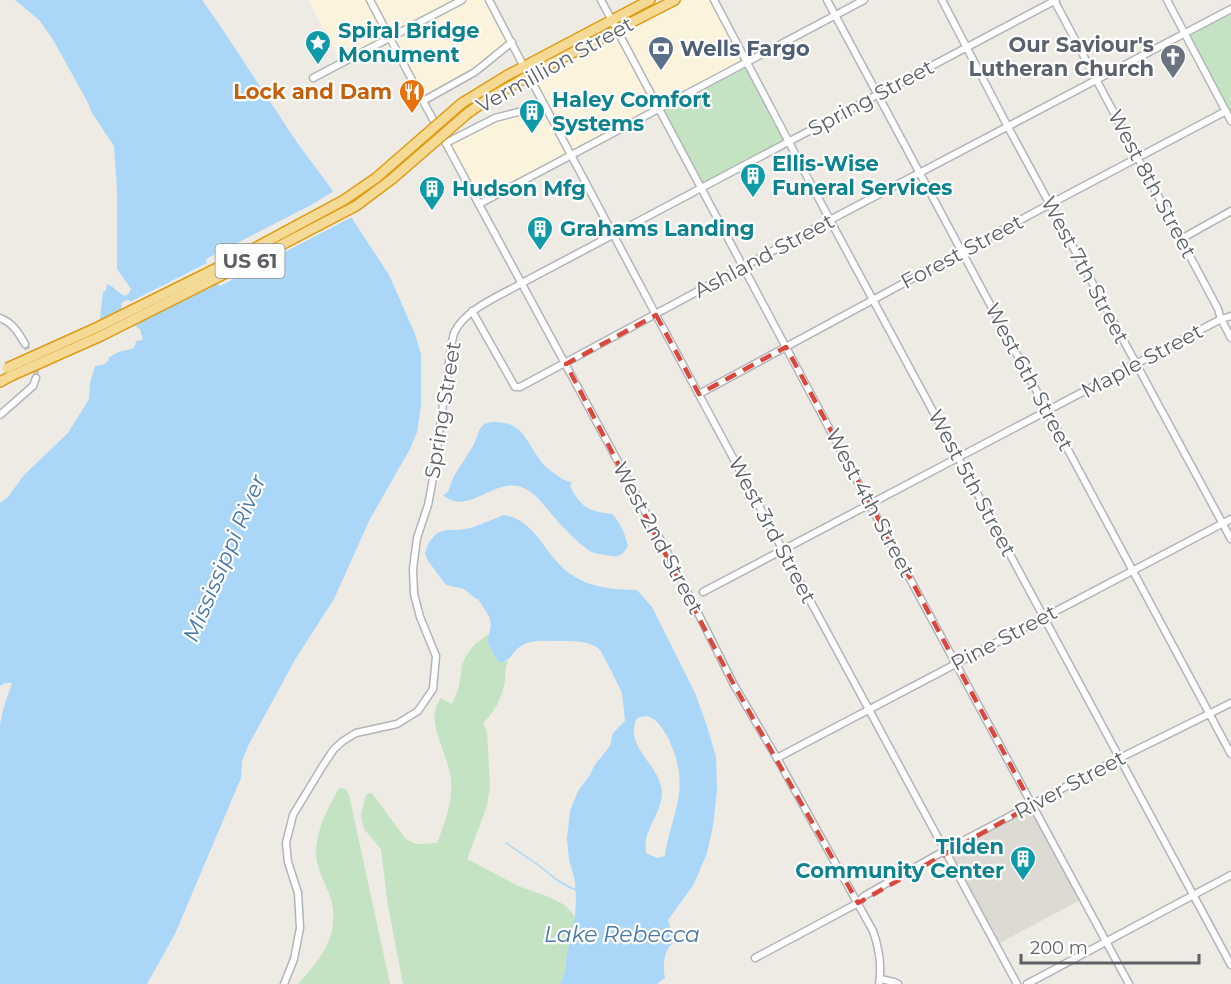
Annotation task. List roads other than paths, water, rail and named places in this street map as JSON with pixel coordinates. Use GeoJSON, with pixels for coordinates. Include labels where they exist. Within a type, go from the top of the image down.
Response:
{"type":"FeatureCollection","features":[{"type":"Feature","properties":{"kind":"highway","name":"Vermillion Street"},"geometry":{"type":"LineString","coordinates":[[6,372],[109,332],[356,206],[392,179],[468,113],[526,71],[650,0]]}},
{"type":"Feature","properties":{"kind":"highway","name":"Vermillion Street"},"geometry":{"type":"LineString","coordinates":[[6,372],[249,252],[344,200],[371,182],[462,103],[481,90],[618,30],[675,0]]}},
{"type":"Feature","properties":{"kind":"highway","name":"US 61"},"geometry":{"type":"LineString","coordinates":[[0,382],[6,372]]}},
{"type":"Feature","properties":{"kind":"street","name":"West 2nd Street"},"geometry":{"type":"LineString","coordinates":[[370,0],[674,566],[734,685],[873,931],[879,946],[879,982]]}},
{"type":"Feature","properties":{"kind":"street"},"geometry":{"type":"LineString","coordinates":[[313,78],[462,0]]}},
{"type":"Feature","properties":{"kind":"street","name":"West 3rd Street"},"geometry":{"type":"LineString","coordinates":[[489,0],[1017,984]]}},
{"type":"Feature","properties":{"kind":"street","name":"West 4th Street"},"geometry":{"type":"LineString","coordinates":[[601,0],[1129,984]]}},
{"type":"Feature","properties":{"kind":"street","name":"West 5th Street"},"geometry":{"type":"LineString","coordinates":[[714,0],[1231,965]]}},
{"type":"Feature","properties":{"kind":"street","name":"West 6th Street"},"geometry":{"type":"LineString","coordinates":[[827,0],[1231,754]]}},
{"type":"Feature","properties":{"kind":"street"},"geometry":{"type":"LineString","coordinates":[[479,204],[864,0]]}},
{"type":"Feature","properties":{"kind":"street","name":"West 7th Street"},"geometry":{"type":"LineString","coordinates":[[942,0],[1008,127],[1231,539]]}},
{"type":"Feature","properties":{"kind":"street","name":"Spring Street"},"geometry":{"type":"LineString","coordinates":[[284,984],[294,959],[300,928],[298,893],[288,862],[286,843],[293,815],[334,749],[356,733],[397,724],[418,711],[433,689],[436,656],[420,617],[414,594],[413,569],[417,538],[432,484],[451,347],[454,333],[461,322],[472,311],[522,283],[1055,0]]}},
{"type":"Feature","properties":{"kind":"street","name":"West 8th Street"},"geometry":{"type":"LineString","coordinates":[[1055,0],[1218,309],[1231,338]]}},
{"type":"Feature","properties":{"kind":"street"},"geometry":{"type":"LineString","coordinates":[[1167,0],[1231,121]]}},
{"type":"Feature","properties":{"kind":"street","name":"Ashland Street"},"geometry":{"type":"LineString","coordinates":[[472,311],[515,387],[520,387],[830,220],[1231,9]]}},
{"type":"Feature","properties":{"kind":"street","name":"Vermillion Street"},"geometry":{"type":"LineString","coordinates":[[423,101],[475,72],[512,42]]}},
{"type":"Feature","properties":{"kind":"street","name":"Vermillion Street"},"geometry":{"type":"LineString","coordinates":[[446,143],[495,118],[543,103]]}},
{"type":"Feature","properties":{"kind":"street","name":"Forest Street"},"geometry":{"type":"LineString","coordinates":[[699,394],[1226,111]]}},
{"type":"Feature","properties":{"kind":"street"},"geometry":{"type":"LineString","coordinates":[[1181,239],[1231,211]]}},
{"type":"Feature","properties":{"kind":"street","name":"Maple Street"},"geometry":{"type":"LineString","coordinates":[[703,592],[1221,319],[1231,316]]}},
{"type":"Feature","properties":{"kind":"street"},"geometry":{"type":"LineString","coordinates":[[0,318],[9,321],[25,344]]}},
{"type":"Feature","properties":{"kind":"street"},"geometry":{"type":"LineString","coordinates":[[0,415],[33,386],[36,378]]}},
{"type":"Feature","properties":{"kind":"street","name":"Pine Street"},"geometry":{"type":"LineString","coordinates":[[777,758],[1231,519]]}},
{"type":"Feature","properties":{"kind":"street","name":"River Street"},"geometry":{"type":"LineString","coordinates":[[755,958],[858,903],[864,896],[944,851],[1120,758],[1231,703]]}},
{"type":"Feature","properties":{"kind":"street"},"geometry":{"type":"LineString","coordinates":[[1027,984],[1231,875]]}},
{"type":"Feature","properties":{"kind":"street"},"geometry":{"type":"LineString","coordinates":[[879,982],[898,984]]}},
{"type":"Feature","properties":{"kind":"water","name":"Mississippi River"},"geometry":{"type":"Polygon","coordinates":[[[15,0],[202,0],[389,275],[415,334],[421,354],[421,406],[417,432],[410,449],[370,519],[334,599],[296,658],[248,746],[242,761],[241,778],[175,934],[147,984],[0,984],[0,724],[12,683],[0,686],[0,503],[8,497],[24,475],[68,433],[89,399],[90,383],[95,366],[103,365],[109,360],[108,358],[120,351],[132,349],[136,341],[143,340],[129,300],[121,304],[122,325],[115,335],[109,337],[100,319],[103,292],[107,284],[126,296],[131,289],[117,269],[117,189],[114,146],[92,113],[52,38],[39,20],[15,0]]]}},
{"type":"Feature","properties":{"kind":"water"},"geometry":{"type":"Polygon","coordinates":[[[492,422],[511,425],[517,429],[545,466],[561,478],[572,482],[570,486],[582,504],[592,510],[612,514],[626,537],[628,546],[624,552],[614,556],[588,550],[563,527],[536,496],[526,489],[504,486],[463,502],[453,501],[443,495],[448,492],[454,476],[473,446],[480,429],[484,424],[492,422]]]}},
{"type":"Feature","properties":{"kind":"water","name":"Lake Rebecca"},"geometry":{"type":"Polygon","coordinates":[[[504,515],[513,517],[529,527],[559,564],[576,577],[605,588],[637,590],[652,607],[695,693],[716,757],[717,790],[713,826],[707,853],[694,884],[668,920],[677,939],[666,953],[665,978],[658,984],[560,984],[566,969],[576,900],[567,839],[570,811],[578,791],[610,746],[613,733],[625,721],[622,693],[598,648],[584,642],[534,641],[521,646],[504,662],[500,663],[496,659],[487,641],[491,628],[490,618],[478,599],[464,589],[446,585],[428,561],[425,553],[429,542],[437,533],[471,528],[504,515]],[[646,716],[637,718],[634,728],[638,745],[661,786],[660,806],[646,839],[646,853],[657,858],[665,856],[679,795],[679,770],[669,739],[658,722],[646,716]]]}},
{"type":"Feature","properties":{"kind":"waterway"},"geometry":{"type":"LineString","coordinates":[[506,843],[557,880],[577,890]]}},
{"type":"Feature","properties":{"kind":"tunnel"},"geometry":{"type":"LineString","coordinates":[[25,344],[36,368],[36,378]]}},
{"type":"Feature","properties":{"kind":"place","name":"Spiral Bridge Monument"},"geometry":{"type":"Point","coordinates":[318,66]}},
{"type":"Feature","properties":{"kind":"place","name":"Wells Fargo"},"geometry":{"type":"Point","coordinates":[661,72]}},
{"type":"Feature","properties":{"kind":"place","name":"Our Saviour's Lutheran Church"},"geometry":{"type":"Point","coordinates":[1173,80]}},
{"type":"Feature","properties":{"kind":"place","name":"Lock and Dam"},"geometry":{"type":"Point","coordinates":[412,115]}},
{"type":"Feature","properties":{"kind":"place","name":"Haley Comfort Systems"},"geometry":{"type":"Point","coordinates":[532,135]}},
{"type":"Feature","properties":{"kind":"place","name":"Ellis-Wise Funeral Services"},"geometry":{"type":"Point","coordinates":[753,199]}},
{"type":"Feature","properties":{"kind":"place","name":"Hudson Mfg"},"geometry":{"type":"Point","coordinates":[432,212]}},
{"type":"Feature","properties":{"kind":"place","name":"Grahams Landing"},"geometry":{"type":"Point","coordinates":[540,252]}},
{"type":"Feature","properties":{"kind":"place","name":"Tilden Community Center"},"geometry":{"type":"Point","coordinates":[1023,882]}}]}
